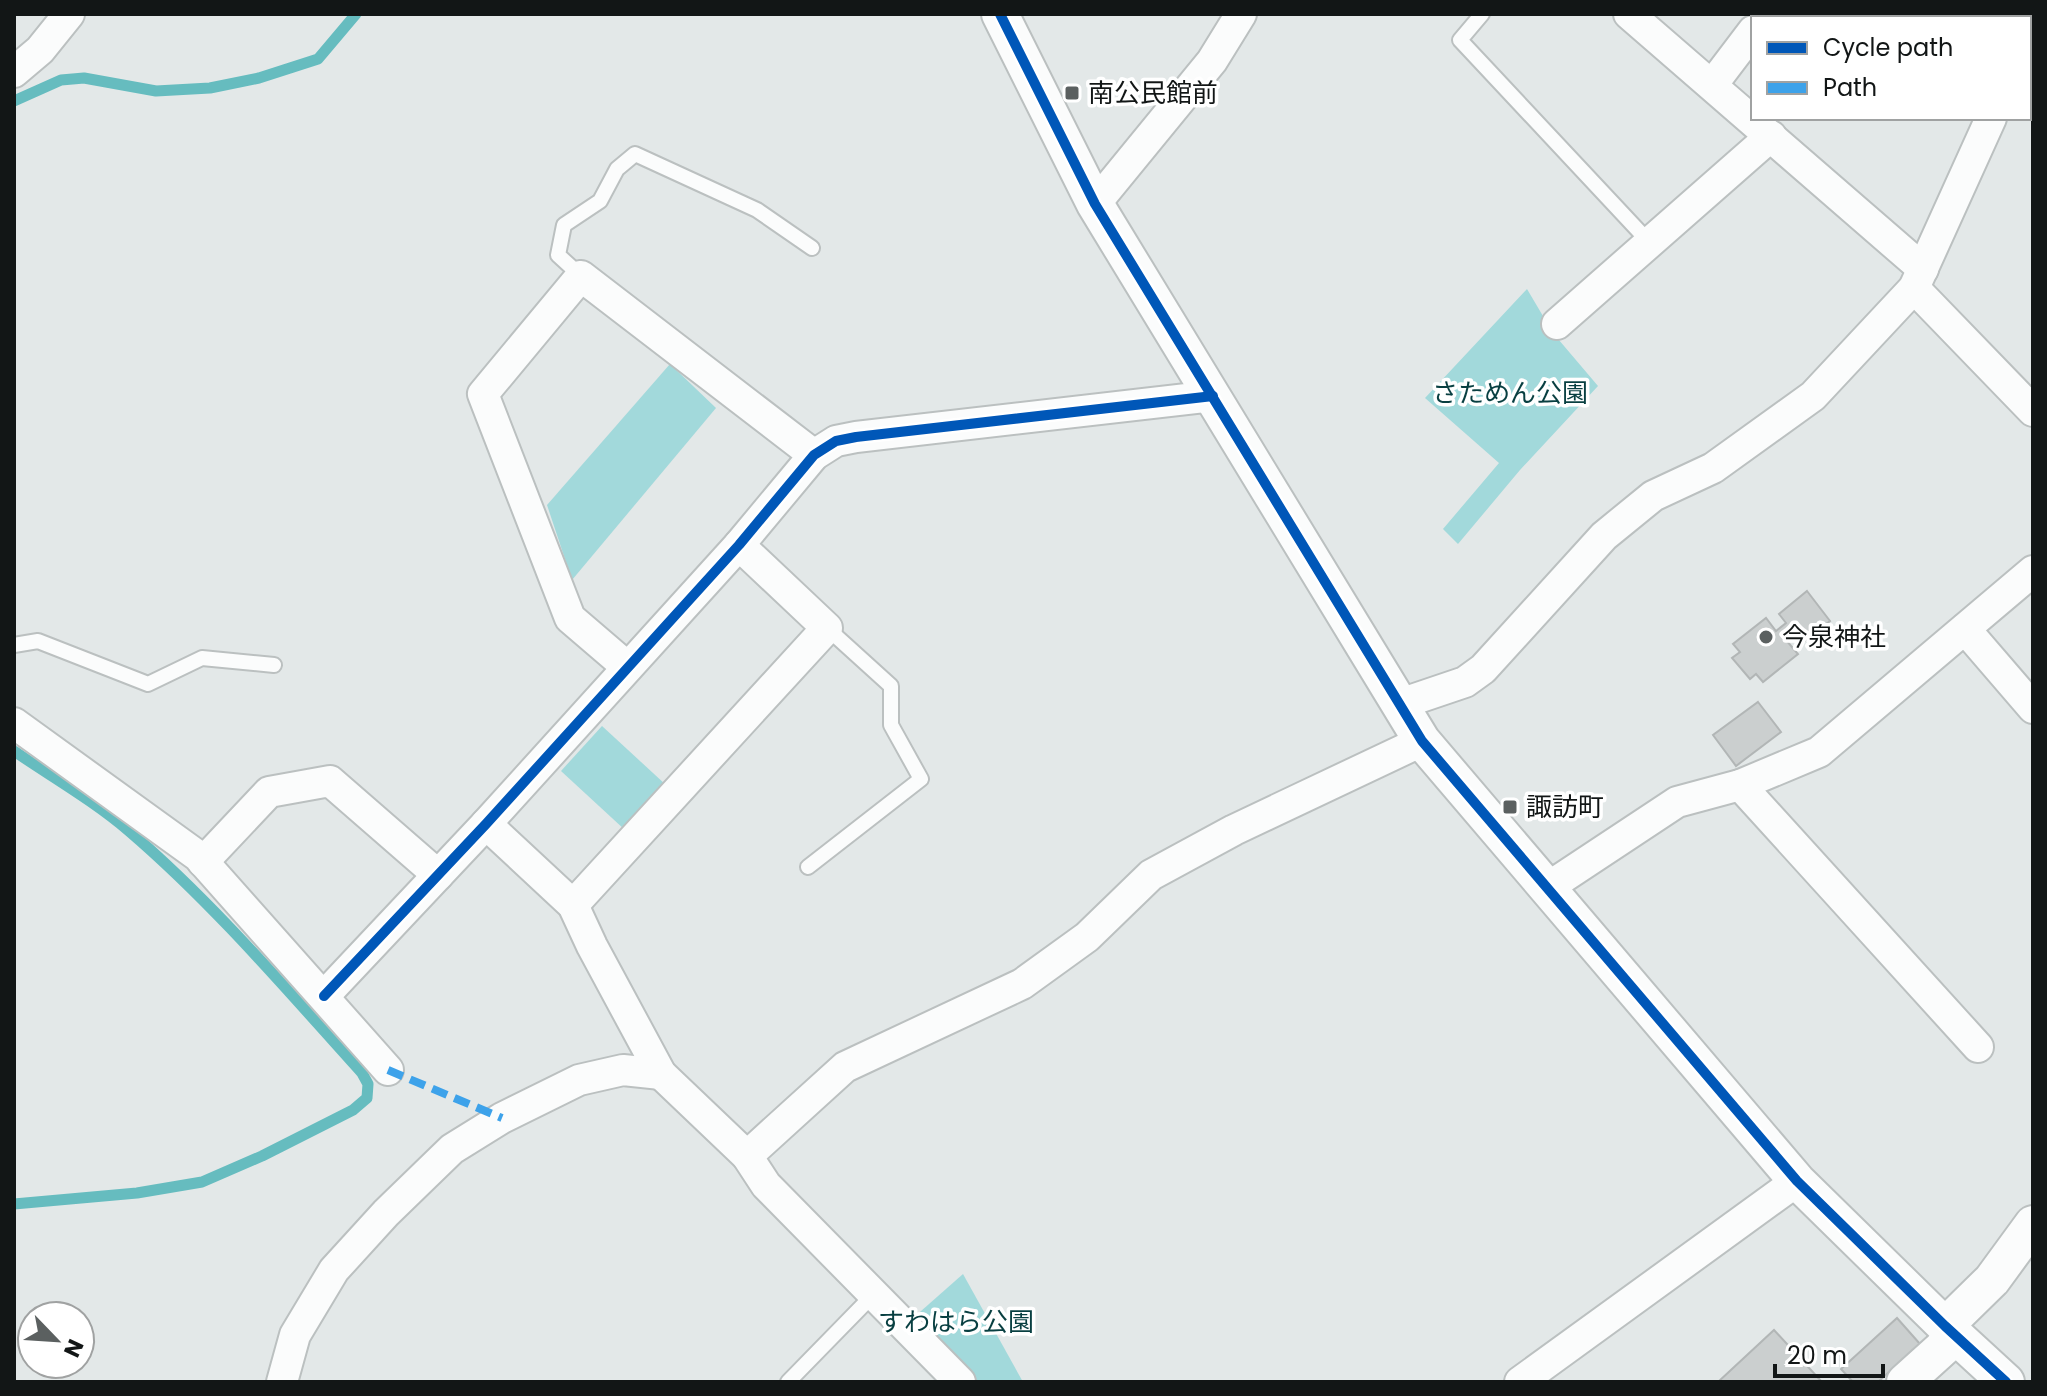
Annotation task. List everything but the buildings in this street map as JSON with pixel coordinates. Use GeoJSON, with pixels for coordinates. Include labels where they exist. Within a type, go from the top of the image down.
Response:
{"type":"FeatureCollection","features":[{"type":"Feature","properties":{"kind":"street"},"geometry":{"type":"LineString","coordinates":[[14,72],[40,50],[69,14]]}},
{"type":"Feature","properties":{"kind":"street"},"geometry":{"type":"LineString","coordinates":[[1000,14],[1095,204],[1422,741],[1797,1181],[2006,1382]]}},
{"type":"Feature","properties":{"kind":"street"},"geometry":{"type":"LineString","coordinates":[[1095,204],[1212,61],[1241,14]]}},
{"type":"Feature","properties":{"kind":"street"},"geometry":{"type":"LineString","coordinates":[[1629,14],[1751,119]]}},
{"type":"Feature","properties":{"kind":"street"},"geometry":{"type":"LineString","coordinates":[[1712,85],[1751,34]]}},
{"type":"Feature","properties":{"kind":"street"},"geometry":{"type":"LineString","coordinates":[[1752,120],[1919,278],[2033,411]]}},
{"type":"Feature","properties":{"kind":"street"},"geometry":{"type":"LineString","coordinates":[[1400,704],[1465,682],[1483,669],[1604,536],[1653,496],[1713,468],[1813,396],[1919,278],[1990,120]]}},
{"type":"Feature","properties":{"kind":"street"},"geometry":{"type":"LineString","coordinates":[[1557,324],[1771,136]]}},
{"type":"Feature","properties":{"kind":"street"},"geometry":{"type":"LineString","coordinates":[[626,666],[570,618],[483,394],[581,276],[814,455]]}},
{"type":"Feature","properties":{"kind":"street"},"geometry":{"type":"LineString","coordinates":[[324,996],[486,824],[626,666],[739,545],[814,455],[836,441],[856,437],[1213,396]]}},
{"type":"Feature","properties":{"kind":"street"},"geometry":{"type":"LineString","coordinates":[[573,905],[827,628],[739,545]]}},
{"type":"Feature","properties":{"kind":"street"},"geometry":{"type":"LineString","coordinates":[[1547,888],[1677,802],[1740,785],[1819,752],[2033,571]]}},
{"type":"Feature","properties":{"kind":"street"},"geometry":{"type":"LineString","coordinates":[[1965,629],[2033,708]]}},
{"type":"Feature","properties":{"kind":"street"},"geometry":{"type":"LineString","coordinates":[[14,723],[203,862],[388,1070]]}},
{"type":"Feature","properties":{"kind":"street"},"geometry":{"type":"LineString","coordinates":[[747,1156],[845,1067],[1022,984],[1087,937],[1151,875],[1234,830],[1422,741]]}},
{"type":"Feature","properties":{"kind":"street"},"geometry":{"type":"LineString","coordinates":[[203,862],[269,792],[330,781],[438,875]]}},
{"type":"Feature","properties":{"kind":"street"},"geometry":{"type":"LineString","coordinates":[[1740,785],[1978,1047]]}},
{"type":"Feature","properties":{"kind":"street"},"geometry":{"type":"LineString","coordinates":[[486,824],[573,905],[661,1074],[747,1156],[766,1185],[960,1382]]}},
{"type":"Feature","properties":{"kind":"street"},"geometry":{"type":"LineString","coordinates":[[282,1382],[295,1335],[334,1270],[386,1213],[452,1149],[502,1118],[579,1080],[623,1070],[661,1074]]}},
{"type":"Feature","properties":{"kind":"street"},"geometry":{"type":"LineString","coordinates":[[1520,1382],[1797,1181]]}},
{"type":"Feature","properties":{"kind":"street"},"geometry":{"type":"LineString","coordinates":[[1905,1382],[1992,1280],[2033,1224]]}},
{"type":"Feature","properties":{"kind":"lane"},"geometry":{"type":"LineString","coordinates":[[1482,14],[1460,40],[1650,243]]}},
{"type":"Feature","properties":{"kind":"lane"},"geometry":{"type":"LineString","coordinates":[[581,276],[558,255],[564,225],[600,201],[617,169],[635,154],[757,210],[812,248]]}},
{"type":"Feature","properties":{"kind":"lane"},"geometry":{"type":"LineString","coordinates":[[808,867],[921,779],[891,725],[891,686],[827,628]]}},
{"type":"Feature","properties":{"kind":"lane"},"geometry":{"type":"LineString","coordinates":[[14,645],[38,641],[148,684],[202,658],[274,665]]}},
{"type":"Feature","properties":{"kind":"lane"},"geometry":{"type":"LineString","coordinates":[[788,1382],[873,1295]]}},
{"type":"Feature","properties":{"kind":"green space","name":"さためん公園"},"geometry":{"type":"Polygon","coordinates":[[[1527,289],[1553,333],[1598,386],[1520,470],[1458,544],[1443,529],[1499,463],[1425,398],[1527,289]]]}},
{"type":"Feature","properties":{"kind":"green space"},"geometry":{"type":"Polygon","coordinates":[[[670,364],[716,408],[572,580],[547,505],[670,364]]]}},
{"type":"Feature","properties":{"kind":"green space"},"geometry":{"type":"Polygon","coordinates":[[[602,726],[666,785],[625,830],[561,771],[602,726]]]}},
{"type":"Feature","properties":{"kind":"green space","name":"すわはら公園"},"geometry":{"type":"Polygon","coordinates":[[[963,1274],[1023,1382],[974,1382],[912,1319],[963,1274]]]}},
{"type":"Feature","properties":{"kind":"waterway"},"geometry":{"type":"LineString","coordinates":[[14,101],[61,80],[84,78],[156,91],[210,88],[259,78],[318,59],[356,14]]}},
{"type":"Feature","properties":{"kind":"waterway"},"geometry":{"type":"LineString","coordinates":[[14,751],[102,810],[191,888],[362,1073],[368,1084],[367,1098],[353,1110],[202,1182],[137,1193],[14,1204]]}},
{"type":"Feature","properties":{"kind":"marked path"},"geometry":{"type":"LineString","coordinates":[[388,1070],[502,1118]]}},
{"type":"Feature","properties":{"kind":"cycle path"},"geometry":{"type":"LineString","coordinates":[[1000,14],[1095,204],[1422,741],[1797,1181],[2006,1382]]}},
{"type":"Feature","properties":{"kind":"cycle path"},"geometry":{"type":"LineString","coordinates":[[324,996],[486,824],[739,545],[814,455],[836,441],[856,437],[1213,396]]}},
{"type":"Feature","properties":{"kind":"place","name":"南公民館前"},"geometry":{"type":"Point","coordinates":[1072,93]}},
{"type":"Feature","properties":{"kind":"place","name":"今泉神社"},"geometry":{"type":"Point","coordinates":[1766,637]}},
{"type":"Feature","properties":{"kind":"place","name":"諏訪町"},"geometry":{"type":"Point","coordinates":[1510,807]}}]}
